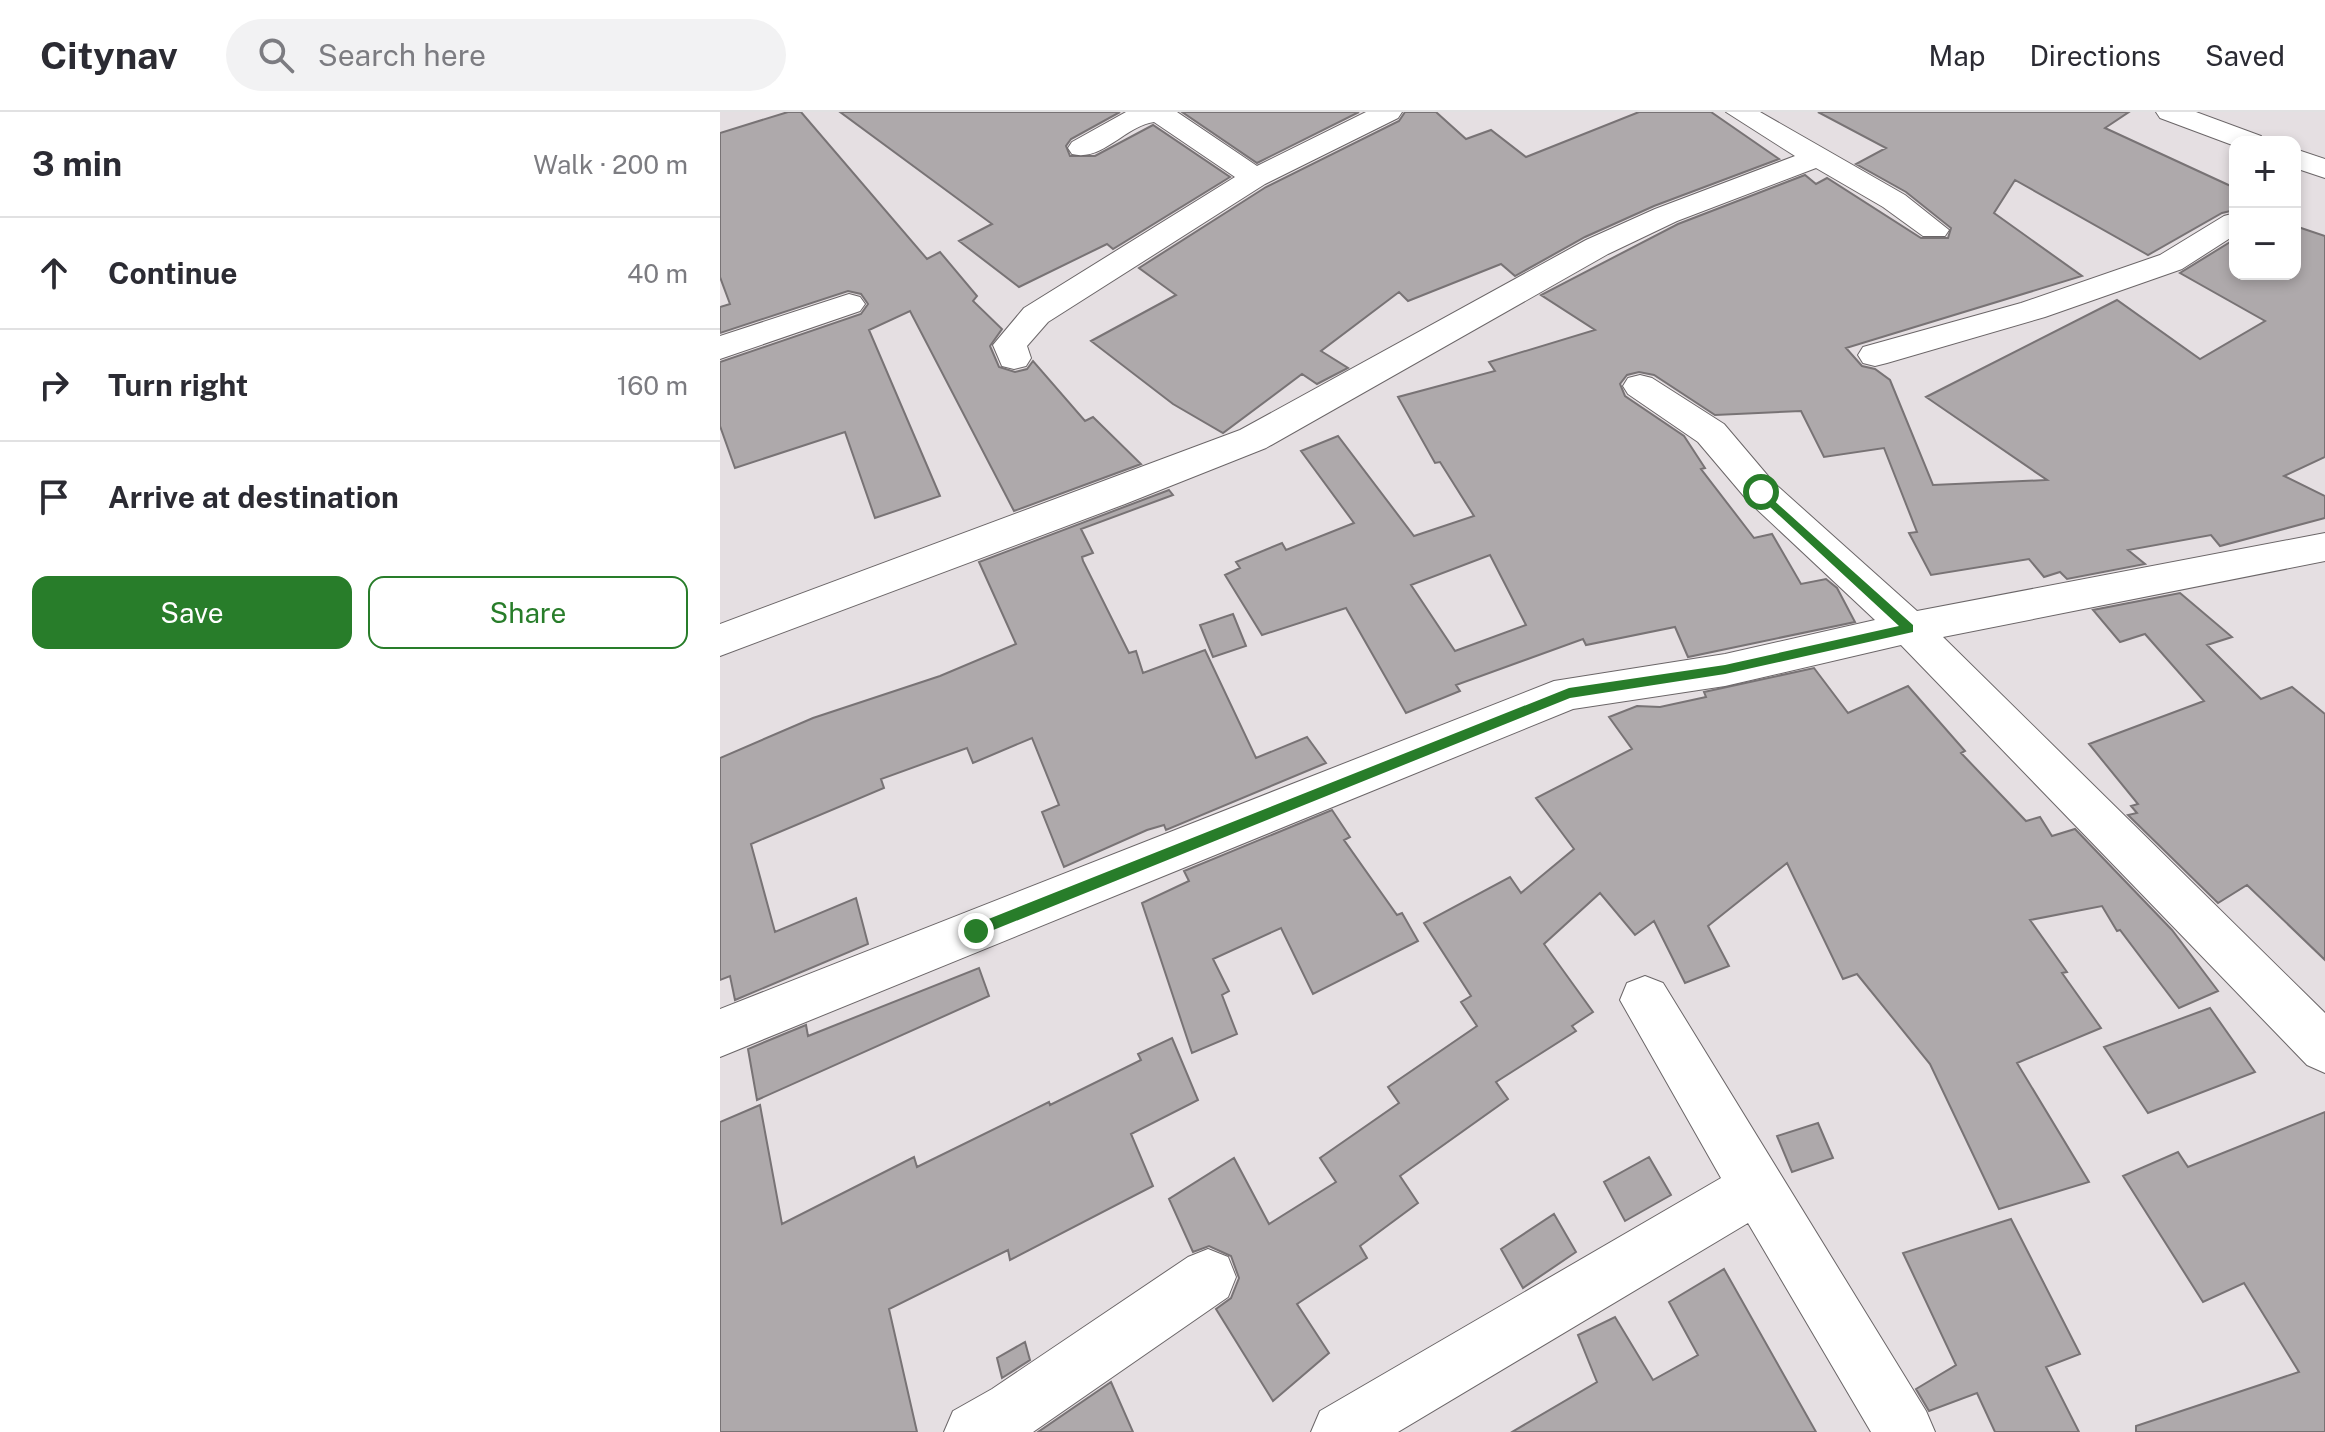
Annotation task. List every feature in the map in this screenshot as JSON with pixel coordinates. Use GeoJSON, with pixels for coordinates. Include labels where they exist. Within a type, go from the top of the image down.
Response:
{"type":"FeatureCollection","features":[{"type":"Feature","properties":{"kind":"street"},"geometry":{"type":"LineString","coordinates":[[1014,358],[1010,345],[1036,315],[1255,178],[1388,112]]}},
{"type":"Feature","properties":{"kind":"street"},"geometry":{"type":"LineString","coordinates":[[1740,112],[1894,201],[1934,230]]}},
{"type":"Feature","properties":{"kind":"street"},"geometry":{"type":"LineString","coordinates":[[1082,148],[1140,117],[1155,114],[1181,125],[1255,178]]}},
{"type":"Feature","properties":{"kind":"street"},"geometry":{"type":"LineString","coordinates":[[2182,114],[2236,136]]}},
{"type":"Feature","properties":{"kind":"street"},"geometry":{"type":"LineString","coordinates":[[720,640],[1112,495],[1253,439],[1597,247],[1666,215],[1816,158]]}},
{"type":"Feature","properties":{"kind":"street"},"geometry":{"type":"LineString","coordinates":[[1875,355],[2033,310],[2171,262],[2229,226]]}},
{"type":"Feature","properties":{"kind":"street"},"geometry":{"type":"LineString","coordinates":[[720,348],[849,304]]}},
{"type":"Feature","properties":{"kind":"street"},"geometry":{"type":"LineString","coordinates":[[1640,386],[1711,433],[1761,492],[1909,628],[2325,1048]]}},
{"type":"Feature","properties":{"kind":"street"},"geometry":{"type":"LineString","coordinates":[[720,1033],[1569,693],[1725,670],[1909,628],[2325,547]]}},
{"type":"Feature","properties":{"kind":"street"},"geometry":{"type":"LineString","coordinates":[[1645,1000],[1905,1432]]}},
{"type":"Feature","properties":{"kind":"street"},"geometry":{"type":"LineString","coordinates":[[1341,1432],[1757,1187]]}},
{"type":"Feature","properties":{"kind":"street"},"geometry":{"type":"LineString","coordinates":[[974,1432],[1013,1410],[1208,1277]]}},
{"type":"Feature","properties":{"kind":"building"},"geometry":{"type":"Polygon","coordinates":[[[788,112],[801,112],[927,259],[940,252],[977,296],[973,301],[1002,329],[990,346],[999,367],[1015,372],[1027,369],[1033,361],[1085,421],[1093,417],[1141,464],[1014,511],[910,311],[869,330],[940,496],[875,518],[845,432],[735,468],[720,426],[720,362],[861,314],[868,304],[861,294],[848,291],[720,333],[720,307],[730,304],[720,277],[720,133],[788,112]]]}},
{"type":"Feature","properties":{"kind":"building"},"geometry":{"type":"Polygon","coordinates":[[[840,112],[1120,112],[1071,139],[1066,146],[1070,156],[1095,156],[1153,125],[1230,177],[1113,249],[1107,244],[1019,287],[959,241],[992,224],[840,112]]]}},
{"type":"Feature","properties":{"kind":"building"},"geometry":{"type":"Polygon","coordinates":[[[1182,112],[1359,112],[1257,163],[1182,112]]]}},
{"type":"Feature","properties":{"kind":"building"},"geometry":{"type":"Polygon","coordinates":[[[1405,112],[1436,112],[1466,139],[1491,130],[1526,157],[1639,112],[1711,112],[1779,159],[1654,206],[1585,237],[1515,276],[1501,264],[1408,301],[1399,292],[1321,351],[1348,368],[1317,384],[1302,374],[1223,433],[1173,404],[1091,341],[1176,295],[1139,268],[1266,187],[1399,121],[1405,112]]]}},
{"type":"Feature","properties":{"kind":"building"},"geometry":{"type":"Polygon","coordinates":[[[1818,112],[2129,112],[2105,128],[2229,185],[2229,211],[2148,255],[2015,180],[1994,213],[2082,276],[1846,348],[1862,366],[1875,369],[1890,380],[1933,485],[2047,480],[1926,397],[2117,300],[2200,359],[2265,321],[2180,273],[2229,243],[2229,280],[2301,280],[2301,228],[2325,236],[2325,457],[2284,476],[2325,496],[2325,518],[2220,546],[2211,535],[2128,550],[2145,564],[2067,579],[2060,572],[2044,577],[2029,559],[1931,575],[1909,533],[1917,532],[1884,448],[1824,457],[1801,411],[1715,415],[1654,375],[1639,372],[1627,375],[1620,384],[1625,396],[1684,436],[1705,468],[1701,469],[1754,538],[1772,534],[1801,584],[1826,579],[1837,588],[1855,622],[1688,657],[1675,627],[1586,645],[1583,639],[1456,685],[1460,691],[1406,713],[1346,608],[1262,635],[1225,575],[1240,568],[1236,562],[1282,543],[1286,550],[1354,523],[1301,451],[1338,436],[1414,536],[1474,516],[1440,462],[1435,463],[1398,397],[1495,371],[1489,362],[1595,330],[1541,295],[1678,224],[1805,175],[1816,184],[1827,178],[1921,238],[1948,238],[1951,228],[1906,192],[1856,164],[1886,148],[1818,112]],[[1490,555],[1411,585],[1455,651],[1526,625],[1490,555]]]}},
{"type":"Feature","properties":{"kind":"building"},"geometry":{"type":"Polygon","coordinates":[[[1169,490],[1173,495],[1081,529],[1093,553],[1082,557],[1083,561],[1129,653],[1136,651],[1143,673],[1205,650],[1256,758],[1307,737],[1326,763],[1166,830],[1164,825],[1147,830],[1064,867],[1042,812],[1059,805],[1032,738],[973,763],[967,748],[881,779],[884,788],[751,844],[775,932],[856,898],[868,944],[735,1000],[730,976],[720,980],[720,758],[813,718],[940,676],[1016,644],[979,562],[1169,490]]]}},
{"type":"Feature","properties":{"kind":"building"},"geometry":{"type":"Polygon","coordinates":[[[2180,593],[2232,637],[2207,645],[2261,699],[2292,687],[2325,714],[2325,960],[2247,885],[2218,903],[2128,815],[2137,813],[2131,806],[2138,804],[2089,744],[2204,701],[2145,634],[2120,642],[2093,610],[2180,593]]]}},
{"type":"Feature","properties":{"kind":"building"},"geometry":{"type":"Polygon","coordinates":[[[1233,614],[1246,646],[1213,657],[1200,625],[1233,614]]]}},
{"type":"Feature","properties":{"kind":"building"},"geometry":{"type":"Polygon","coordinates":[[[1814,668],[1848,713],[1908,686],[1965,751],[1961,753],[2026,821],[2040,817],[2052,836],[2075,829],[2172,930],[2218,991],[2179,1008],[2120,930],[2117,931],[2102,906],[2030,920],[2101,1028],[2017,1063],[2089,1182],[1999,1209],[1930,1064],[1857,974],[1843,979],[1787,863],[1708,926],[1729,966],[1685,983],[1654,921],[1635,935],[1600,893],[1544,944],[1593,1012],[1572,1026],[1576,1031],[1496,1082],[1508,1099],[1400,1176],[1418,1203],[1360,1246],[1367,1258],[1297,1304],[1329,1353],[1273,1401],[1216,1309],[1231,1298],[1239,1278],[1231,1256],[1209,1246],[1193,1252],[1169,1199],[1234,1158],[1269,1224],[1336,1182],[1320,1158],[1399,1103],[1388,1087],[1477,1026],[1461,1002],[1471,996],[1424,923],[1510,877],[1521,893],[1574,849],[1536,798],[1632,749],[1609,717],[1637,706],[1660,707],[1706,697],[1704,692],[1814,668]]]}},
{"type":"Feature","properties":{"kind":"building"},"geometry":{"type":"Polygon","coordinates":[[[1332,810],[1350,837],[1344,840],[1397,915],[1402,913],[1418,941],[1313,994],[1281,928],[1213,959],[1229,991],[1222,995],[1237,1034],[1192,1053],[1142,903],[1189,881],[1184,871],[1332,810]]]}},
{"type":"Feature","properties":{"kind":"building"},"geometry":{"type":"Polygon","coordinates":[[[979,968],[989,996],[757,1100],[748,1049],[806,1025],[808,1036],[979,968]]]}},
{"type":"Feature","properties":{"kind":"building"},"geometry":{"type":"Polygon","coordinates":[[[2210,1008],[2255,1072],[2148,1113],[2104,1047],[2210,1008]]]}},
{"type":"Feature","properties":{"kind":"building"},"geometry":{"type":"Polygon","coordinates":[[[1172,1038],[1198,1100],[1131,1134],[1153,1186],[1010,1260],[1008,1250],[889,1309],[917,1432],[720,1432],[720,1122],[760,1105],[782,1224],[914,1157],[917,1167],[1049,1102],[1050,1105],[1141,1060],[1138,1054],[1172,1038]]]}},
{"type":"Feature","properties":{"kind":"building"},"geometry":{"type":"Polygon","coordinates":[[[2325,1112],[2325,1432],[2136,1432],[2136,1426],[2299,1372],[2244,1283],[2203,1302],[2123,1176],[2178,1152],[2188,1167],[2325,1112]]]}},
{"type":"Feature","properties":{"kind":"building"},"geometry":{"type":"Polygon","coordinates":[[[1818,1123],[1833,1158],[1792,1172],[1777,1136],[1818,1123]]]}},
{"type":"Feature","properties":{"kind":"building"},"geometry":{"type":"Polygon","coordinates":[[[1649,1157],[1671,1195],[1625,1221],[1604,1182],[1649,1157]]]}},
{"type":"Feature","properties":{"kind":"building"},"geometry":{"type":"Polygon","coordinates":[[[1554,1214],[1576,1252],[1523,1288],[1501,1249],[1554,1214]]]}},
{"type":"Feature","properties":{"kind":"building"},"geometry":{"type":"Polygon","coordinates":[[[2011,1219],[2080,1354],[2046,1367],[2079,1432],[1995,1432],[1977,1393],[1929,1411],[1916,1389],[1956,1365],[1903,1253],[2011,1219]]]}},
{"type":"Feature","properties":{"kind":"building"},"geometry":{"type":"Polygon","coordinates":[[[1724,1269],[1816,1432],[1512,1432],[1597,1382],[1578,1335],[1615,1317],[1653,1380],[1698,1355],[1669,1302],[1724,1269]]]}},
{"type":"Feature","properties":{"kind":"building"},"geometry":{"type":"Polygon","coordinates":[[[1025,1342],[1030,1360],[1002,1378],[997,1358],[1025,1342]]]}},
{"type":"Feature","properties":{"kind":"building"},"geometry":{"type":"Polygon","coordinates":[[[1111,1382],[1133,1432],[1038,1432],[1111,1382]]]}},
{"type":"Feature","properties":{"kind":"route"},"geometry":{"type":"LineString","coordinates":[[976,931],[1569,693],[1725,670],[1909,628],[1761,492]]}}]}
